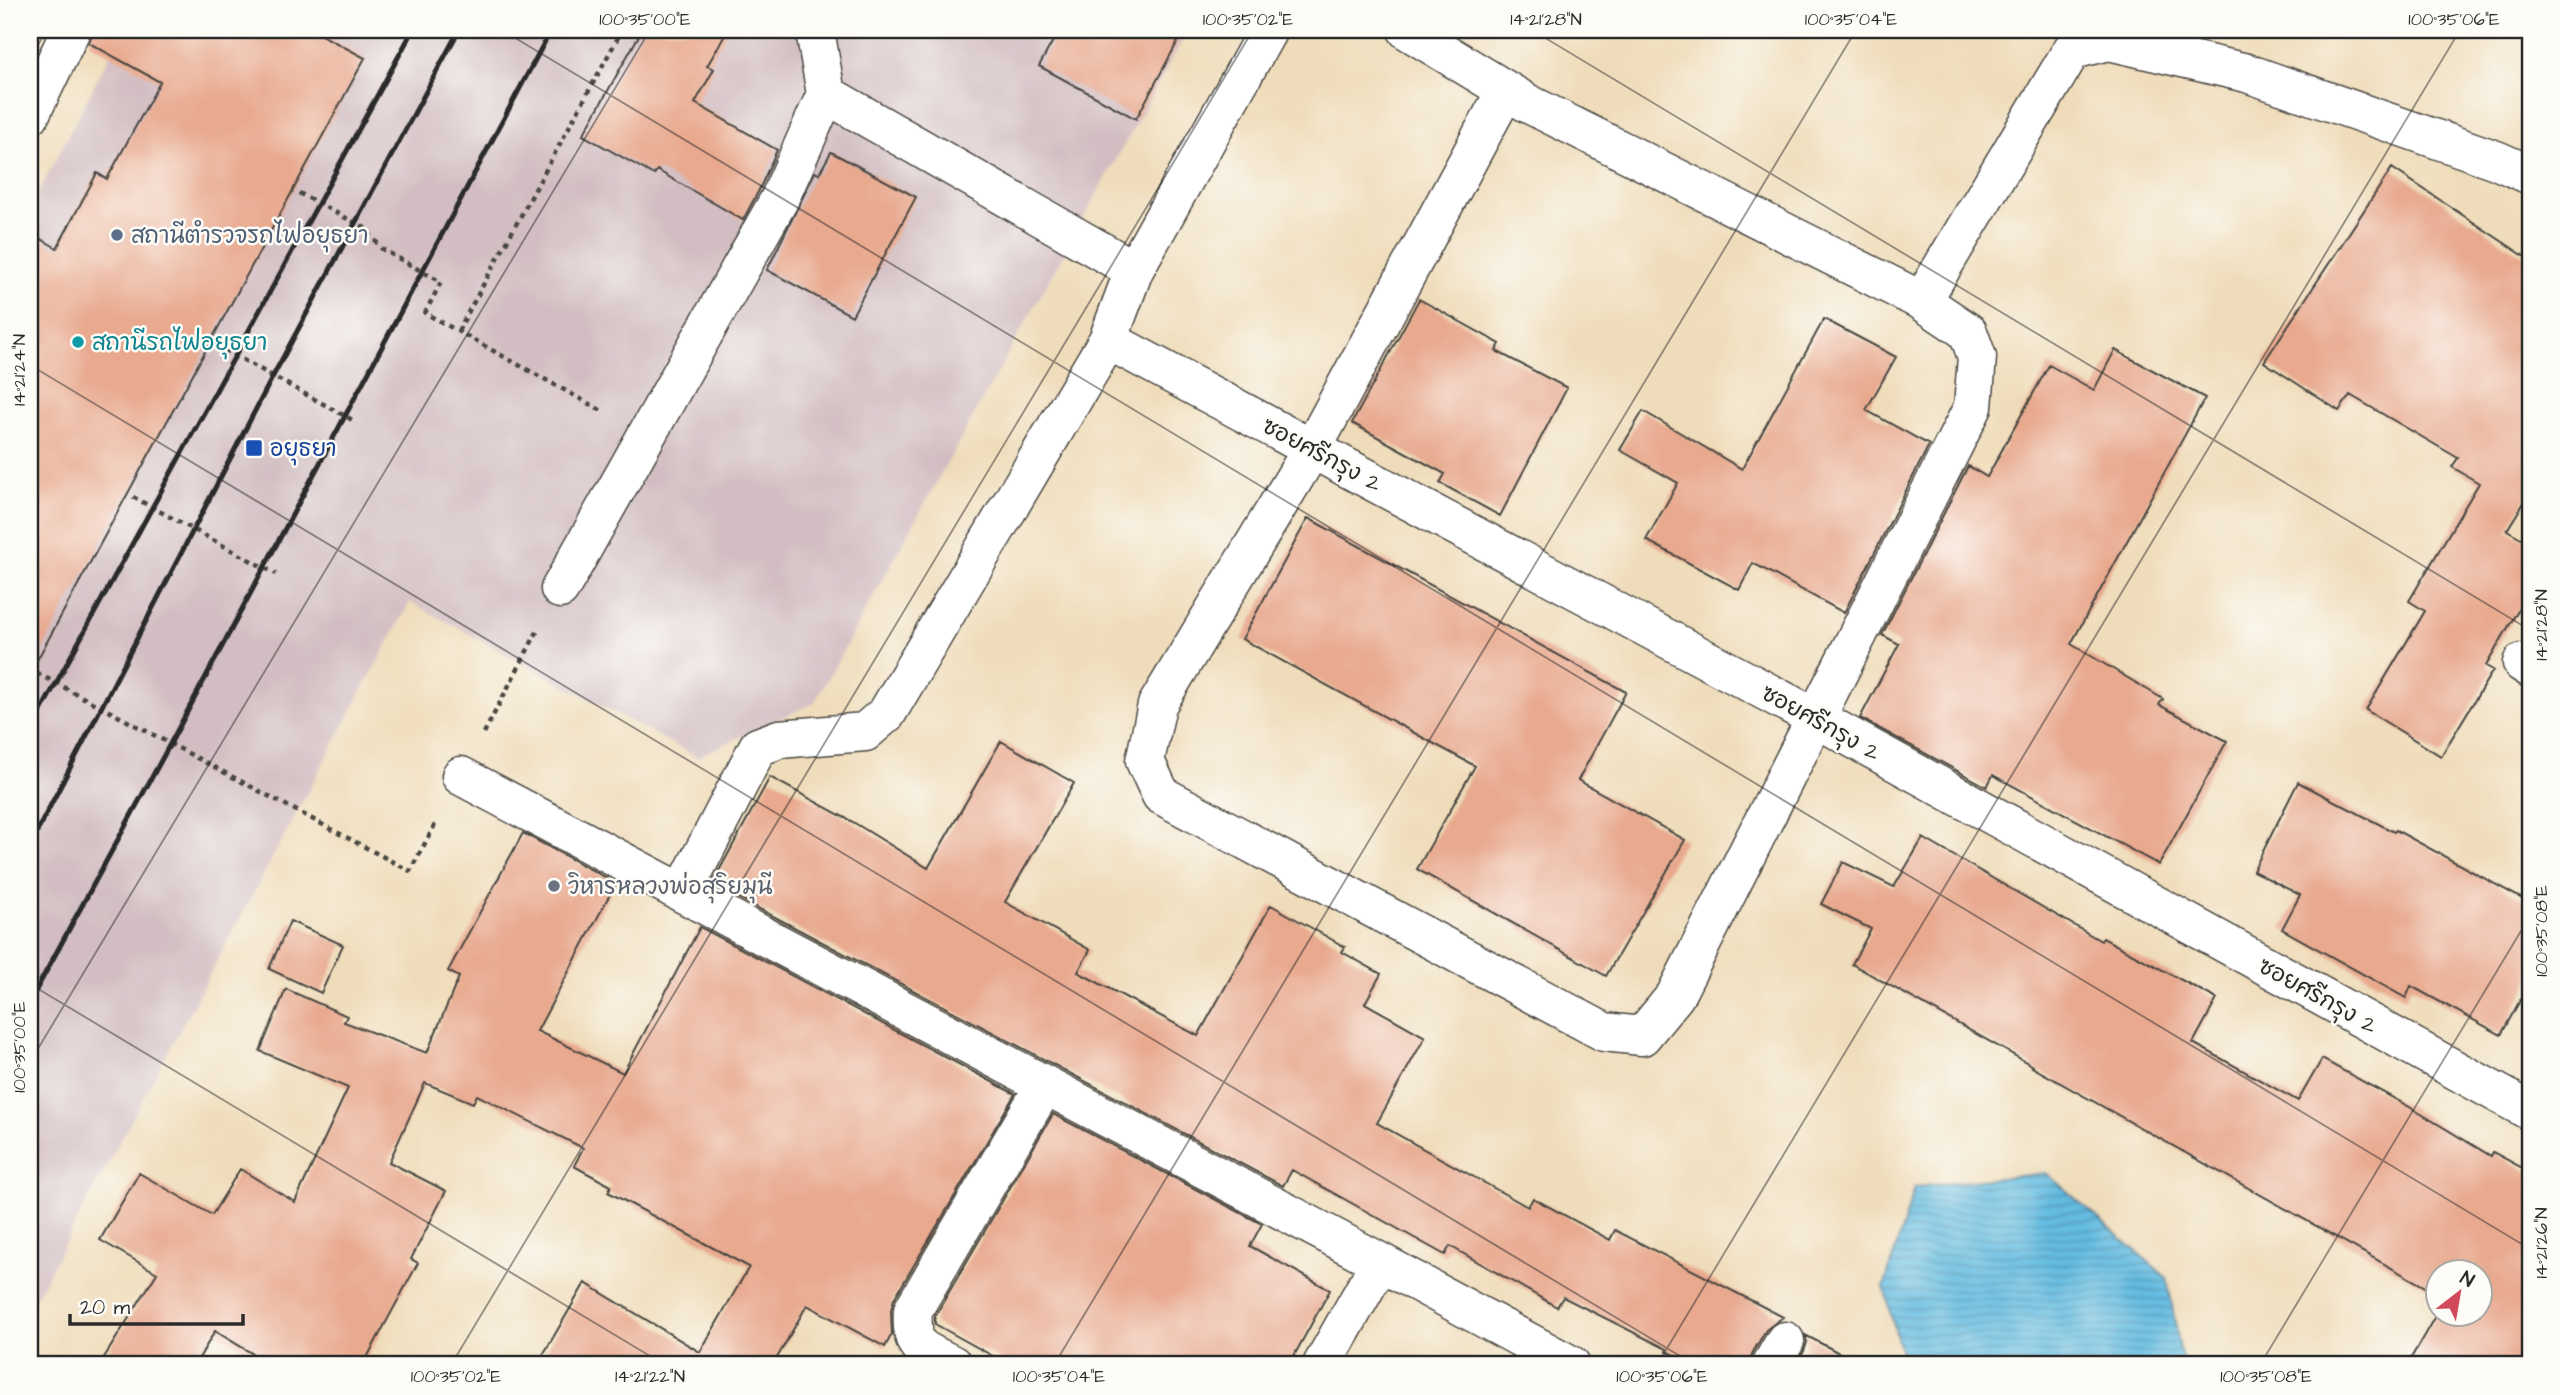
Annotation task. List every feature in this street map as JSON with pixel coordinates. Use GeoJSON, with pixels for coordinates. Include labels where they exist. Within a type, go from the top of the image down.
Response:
{"type":"FeatureCollection","features":[{"type":"Feature","properties":{"kind":"street"},"geometry":{"type":"LineString","coordinates":[[30,115],[71,30]]}},
{"type":"Feature","properties":{"kind":"street"},"geometry":{"type":"LineString","coordinates":[[560,589],[779,200],[826,94],[815,30]]}},
{"type":"Feature","properties":{"kind":"street"},"geometry":{"type":"LineString","coordinates":[[683,892],[758,747],[779,739],[864,733],[887,713],[1108,340],[1134,270],[1268,30]]}},
{"type":"Feature","properties":{"kind":"street"},"geometry":{"type":"LineString","coordinates":[[1408,30],[1506,90],[1527,103],[1922,301],[1968,332],[1977,357],[1973,407],[1675,996],[1642,1036],[1604,1032],[1161,794],[1145,761],[1157,705],[1312,449],[1506,90]]}},
{"type":"Feature","properties":{"kind":"street"},"geometry":{"type":"LineString","coordinates":[[1922,301],[2072,50],[2109,41],[2247,73],[2530,175]]}},
{"type":"Feature","properties":{"kind":"street"},"geometry":{"type":"LineString","coordinates":[[826,94],[1134,270]]}},
{"type":"Feature","properties":{"kind":"street","name":"ซอยศรีกรุง 2"},"geometry":{"type":"LineString","coordinates":[[1108,340],[1814,717],[2530,1111]]}},
{"type":"Feature","properties":{"kind":"street"},"geometry":{"type":"LineString","coordinates":[[461,776],[1571,1365]]}},
{"type":"Feature","properties":{"kind":"street"},"geometry":{"type":"LineString","coordinates":[[953,1365],[919,1348],[912,1337],[913,1310],[1045,1085]]}},
{"type":"Feature","properties":{"kind":"street"},"geometry":{"type":"LineString","coordinates":[[1322,1365],[1380,1262]]}},
{"type":"Feature","properties":{"kind":"path"},"geometry":{"type":"LineString","coordinates":[[458,331],[622,30]]}},
{"type":"Feature","properties":{"kind":"path"},"geometry":{"type":"LineString","coordinates":[[299,193],[365,228],[382,249],[441,282],[425,313],[646,435]]}},
{"type":"Feature","properties":{"kind":"path"},"geometry":{"type":"LineString","coordinates":[[405,269],[408,263]]}},
{"type":"Feature","properties":{"kind":"path"},"geometry":{"type":"LineString","coordinates":[[216,345],[356,422]]}},
{"type":"Feature","properties":{"kind":"path"},"geometry":{"type":"LineString","coordinates":[[133,497],[276,574]]}},
{"type":"Feature","properties":{"kind":"path"},"geometry":{"type":"LineString","coordinates":[[37,673],[410,870],[519,666]]}},
{"type":"Feature","properties":{"kind":"shaded area"},"geometry":{"type":"Polygon","coordinates":[[[123,30],[1188,30],[814,703],[697,757],[410,602],[30,1308],[30,209],[123,30]]]}},
{"type":"Feature","properties":{"kind":"water"},"geometry":{"type":"Polygon","coordinates":[[[2046,1173],[2167,1278],[2183,1365],[1904,1365],[1884,1287],[1915,1187],[2046,1173]]]}},
{"type":"Feature","properties":{"kind":"building"},"geometry":{"type":"Polygon","coordinates":[[[93,30],[312,30],[365,58],[30,673],[30,233],[57,248],[97,173],[107,179],[160,82],[89,43],[93,30]]]}},
{"type":"Feature","properties":{"kind":"building"},"geometry":{"type":"Polygon","coordinates":[[[642,30],[728,30],[707,66],[714,69],[695,103],[777,150],[743,220],[657,170],[654,175],[583,135],[642,30]]]}},
{"type":"Feature","properties":{"kind":"building"},"geometry":{"type":"Polygon","coordinates":[[[1059,30],[1184,30],[1136,119],[1039,66],[1059,30]]]}},
{"type":"Feature","properties":{"kind":"building"},"geometry":{"type":"Polygon","coordinates":[[[831,152],[916,197],[852,316],[767,270],[815,172],[819,174],[831,152]]]}},
{"type":"Feature","properties":{"kind":"building"},"geometry":{"type":"Polygon","coordinates":[[[2392,168],[2530,260],[2530,493],[2507,530],[2530,543],[2530,589],[2486,666],[2493,670],[2441,756],[2366,710],[2425,611],[2409,601],[2479,483],[2452,467],[2458,458],[2350,395],[2339,411],[2264,362],[2392,168]]]}},
{"type":"Feature","properties":{"kind":"building"},"geometry":{"type":"Polygon","coordinates":[[[1419,299],[1500,344],[1496,351],[1567,388],[1500,516],[1440,483],[1445,474],[1352,423],[1419,299]]]}},
{"type":"Feature","properties":{"kind":"building"},"geometry":{"type":"Polygon","coordinates":[[[1824,319],[1896,357],[1866,410],[1929,445],[1844,613],[1753,563],[1739,590],[1646,540],[1678,483],[1620,450],[1643,411],[1742,469],[1824,319]]]}},
{"type":"Feature","properties":{"kind":"building"},"geometry":{"type":"Polygon","coordinates":[[[2115,350],[2205,398],[2071,644],[2163,699],[2159,705],[2227,741],[2159,865],[1993,775],[1987,787],[1860,718],[1899,644],[1882,635],[1968,466],[1987,477],[2049,365],[2094,390],[2115,350]]]}},
{"type":"Feature","properties":{"kind":"building"},"geometry":{"type":"Polygon","coordinates":[[[1308,518],[1626,692],[1578,780],[1685,840],[1606,976],[1417,869],[1475,766],[1242,639],[1308,518]]]}},
{"type":"Feature","properties":{"kind":"building"},"geometry":{"type":"Polygon","coordinates":[[[1001,741],[1074,783],[1005,902],[1090,950],[1078,972],[1198,1036],[1271,905],[1345,947],[1342,952],[1381,974],[1365,1003],[1425,1037],[1377,1123],[1528,1207],[1533,1198],[1610,1240],[1615,1230],[1783,1317],[1766,1330],[1752,1354],[1749,1365],[1693,1365],[1666,1351],[1667,1349],[1563,1297],[1557,1307],[1450,1246],[1445,1255],[1292,1170],[1283,1186],[720,888],[722,885],[714,880],[770,777],[853,822],[928,868],[1001,741]]]}},
{"type":"Feature","properties":{"kind":"building"},"geometry":{"type":"Polygon","coordinates":[[[2298,782],[2394,832],[2396,830],[2530,903],[2530,982],[2501,1035],[2411,986],[2406,998],[2282,929],[2300,895],[2253,871],[2298,782]]]}},
{"type":"Feature","properties":{"kind":"building"},"geometry":{"type":"Polygon","coordinates":[[[523,833],[616,883],[537,1031],[623,1073],[700,927],[1015,1094],[894,1299],[891,1310],[892,1334],[885,1347],[807,1305],[773,1365],[537,1365],[585,1283],[700,1352],[749,1267],[608,1192],[611,1186],[574,1166],[583,1148],[477,1095],[473,1103],[425,1083],[389,1162],[446,1191],[411,1259],[418,1263],[363,1365],[271,1365],[215,1331],[195,1365],[100,1364],[157,1273],[100,1240],[139,1173],[212,1215],[240,1169],[295,1202],[348,1088],[260,1051],[286,989],[347,1016],[344,1022],[427,1053],[459,977],[448,971],[523,833]]]}},
{"type":"Feature","properties":{"kind":"building"},"geometry":{"type":"Polygon","coordinates":[[[1923,838],[2101,941],[2103,938],[2217,999],[2193,1043],[2298,1101],[2322,1059],[2491,1156],[2493,1152],[2530,1172],[2530,1365],[2407,1365],[2428,1328],[2494,1328],[2494,1258],[2424,1258],[2424,1286],[1852,964],[1871,929],[1821,904],[1843,862],[1894,887],[1923,838]]]}},
{"type":"Feature","properties":{"kind":"building"},"geometry":{"type":"Polygon","coordinates":[[[290,921],[343,945],[321,993],[269,969],[290,921]]]}},
{"type":"Feature","properties":{"kind":"building"},"geometry":{"type":"Polygon","coordinates":[[[1053,1114],[1262,1224],[1250,1246],[1330,1290],[1289,1365],[1009,1365],[935,1324],[935,1316],[1053,1114]]]}},
{"type":"Feature","properties":{"kind":"building"},"geometry":{"type":"Polygon","coordinates":[[[1805,1335],[1862,1365],[1796,1365],[1807,1342],[1805,1335]]]}},
{"type":"Feature","properties":{"kind":"railway"},"geometry":{"type":"LineString","coordinates":[[30,731],[413,30]]}},
{"type":"Feature","properties":{"kind":"railway"},"geometry":{"type":"LineString","coordinates":[[30,845],[273,376],[459,30]]}},
{"type":"Feature","properties":{"kind":"railway"},"geometry":{"type":"LineString","coordinates":[[30,1001],[551,30]]}},
{"type":"Feature","properties":{"kind":"place","name":"สถานีตำรวจรถไฟอยุธยา"},"geometry":{"type":"Point","coordinates":[117,235]}},
{"type":"Feature","properties":{"kind":"place","name":"สถานีรถไฟอยุธยา"},"geometry":{"type":"Point","coordinates":[78,342]}},
{"type":"Feature","properties":{"kind":"place","name":"อยุธยา"},"geometry":{"type":"Point","coordinates":[254,448]}},
{"type":"Feature","properties":{"kind":"place","name":"วิหารหลวงพ่อสุริยมุนี"},"geometry":{"type":"Point","coordinates":[554,886]}}]}
